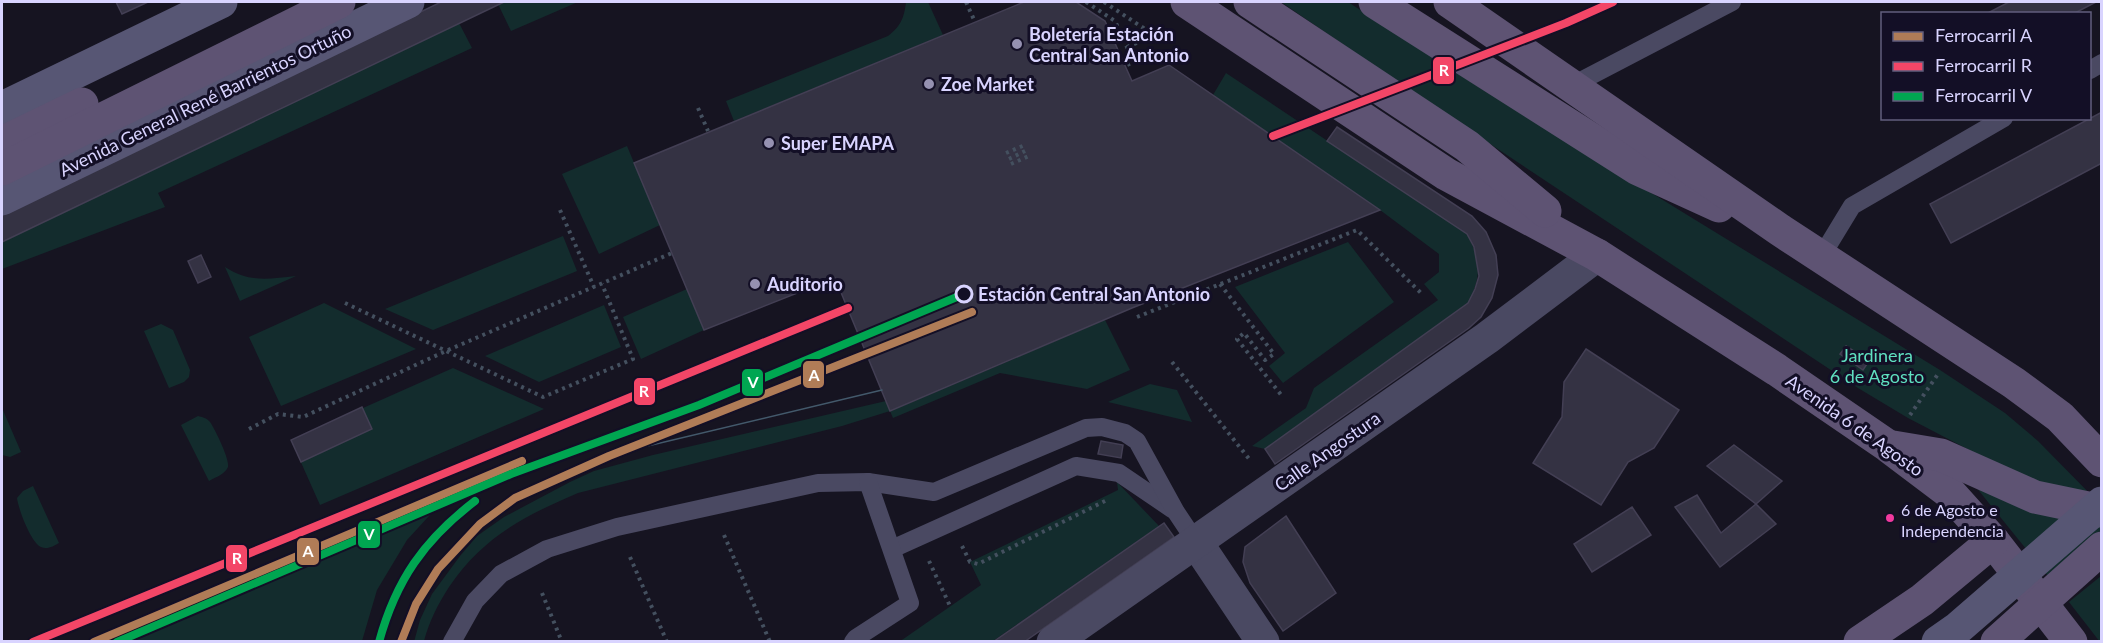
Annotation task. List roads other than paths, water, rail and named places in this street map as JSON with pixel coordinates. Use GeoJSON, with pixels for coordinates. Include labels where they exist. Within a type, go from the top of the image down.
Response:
{"type":"FeatureCollection","features":[{"type":"Feature","properties":{"kind":"main road"},"geometry":{"type":"LineString","coordinates":[[2,108],[221,2]]}},
{"type":"Feature","properties":{"kind":"main road"},"geometry":{"type":"LineString","coordinates":[[2,143],[291,2]]}},
{"type":"Feature","properties":{"kind":"main road"},"geometry":{"type":"LineString","coordinates":[[2,170],[339,2]]}},
{"type":"Feature","properties":{"kind":"main road","name":"Avenida General René Barrientos Ortuño"},"geometry":{"type":"LineString","coordinates":[[2,199],[408,2]]}},
{"type":"Feature","properties":{"kind":"main road","name":"Avenida 6 de Agosto"},"geometry":{"type":"LineString","coordinates":[[1187,2],[1446,174],[1597,255],[1777,370],[1888,446],[1949,492],[1993,541],[2071,642]]}},
{"type":"Feature","properties":{"kind":"main road","name":"Avenida 6 de Agosto"},"geometry":{"type":"LineString","coordinates":[[1250,2],[1467,146],[1597,255]]}},
{"type":"Feature","properties":{"kind":"main road"},"geometry":{"type":"LineString","coordinates":[[1375,2],[1638,169],[1793,239]]}},
{"type":"Feature","properties":{"kind":"main road"},"geometry":{"type":"LineString","coordinates":[[1450,2],[1793,239],[2014,383],[2061,417],[2099,454]]}},
{"type":"Feature","properties":{"kind":"main road"},"geometry":{"type":"LineString","coordinates":[[1888,446],[1941,455],[2035,497],[2102,511]]}},
{"type":"Feature","properties":{"kind":"main road"},"geometry":{"type":"LineString","coordinates":[[1938,642],[1958,628],[2102,503]]}},
{"type":"Feature","properties":{"kind":"main road"},"geometry":{"type":"LineString","coordinates":[[1860,642],[1922,600],[1993,541]]}},
{"type":"Feature","properties":{"kind":"main road"},"geometry":{"type":"LineString","coordinates":[[1997,642],[2102,548]]}},
{"type":"Feature","properties":{"kind":"street","name":"Calle Angostura"},"geometry":{"type":"LineString","coordinates":[[1053,642],[1488,338],[1597,255]]}},
{"type":"Feature","properties":{"kind":"street"},"geometry":{"type":"LineString","coordinates":[[1196,542],[1263,642]]}},
{"type":"Feature","properties":{"kind":"lane"},"geometry":{"type":"LineString","coordinates":[[1571,86],[1732,2]]}},
{"type":"Feature","properties":{"kind":"lane"},"geometry":{"type":"LineString","coordinates":[[1821,257],[1851,206],[2001,120]]}},
{"type":"Feature","properties":{"kind":"lane"},"geometry":{"type":"LineString","coordinates":[[452,642],[475,601],[501,574],[547,549],[616,527],[818,483],[868,482],[934,492],[1086,428],[1102,427],[1125,433],[1137,441],[1176,512],[1196,542]]}},
{"type":"Feature","properties":{"kind":"lane"},"geometry":{"type":"LineString","coordinates":[[892,549],[1076,466],[1119,473],[1176,512]]}},
{"type":"Feature","properties":{"kind":"lane"},"geometry":{"type":"LineString","coordinates":[[853,642],[910,603],[868,482]]}},
{"type":"Feature","properties":{"kind":"tram line"},"geometry":{"type":"LineString","coordinates":[[614,454],[882,390]]}},
{"type":"Feature","properties":{"kind":"rail line","name":"R"},"geometry":{"type":"LineString","coordinates":[[1273,136],[1566,23],[1613,2]]}},
{"type":"Feature","properties":{"kind":"rail line","name":"V"},"geometry":{"type":"LineString","coordinates":[[117,642],[511,474],[699,405],[964,294]]}},
{"type":"Feature","properties":{"kind":"rail line","name":"R"},"geometry":{"type":"LineString","coordinates":[[33,642],[848,308]]}},
{"type":"Feature","properties":{"kind":"rail line","name":"A"},"geometry":{"type":"LineString","coordinates":[[401,642],[416,604],[438,569],[480,524],[515,498],[609,456],[972,312]]}},
{"type":"Feature","properties":{"kind":"rail line","name":"A"},"geometry":{"type":"LineString","coordinates":[[94,642],[522,461]]}},
{"type":"Feature","properties":{"kind":"rail line","name":"V"},"geometry":{"type":"LineString","coordinates":[[379,642],[394,599],[414,563],[441,531],[475,501]]}},
{"type":"Feature","properties":{"kind":"place","name":"Boletería Estación Central San Antonio"},"geometry":{"type":"Point","coordinates":[1017,44]}},
{"type":"Feature","properties":{"kind":"place","name":"Zoe Market"},"geometry":{"type":"Point","coordinates":[929,84]}},
{"type":"Feature","properties":{"kind":"place","name":"Super EMAPA"},"geometry":{"type":"Point","coordinates":[769,143]}},
{"type":"Feature","properties":{"kind":"place","name":"Auditorio"},"geometry":{"type":"Point","coordinates":[755,284]}},
{"type":"Feature","properties":{"kind":"place","name":"Estación Central San Antonio"},"geometry":{"type":"Point","coordinates":[964,294]}},
{"type":"Feature","properties":{"kind":"place","name":"6 de Agosto e Independencia"},"geometry":{"type":"Point","coordinates":[1890,518]}},
{"type":"Feature","properties":{"kind":"park label","name":"Jardinera 6 de Agosto"},"geometry":{"type":"Point","coordinates":[1877,365]}}]}
